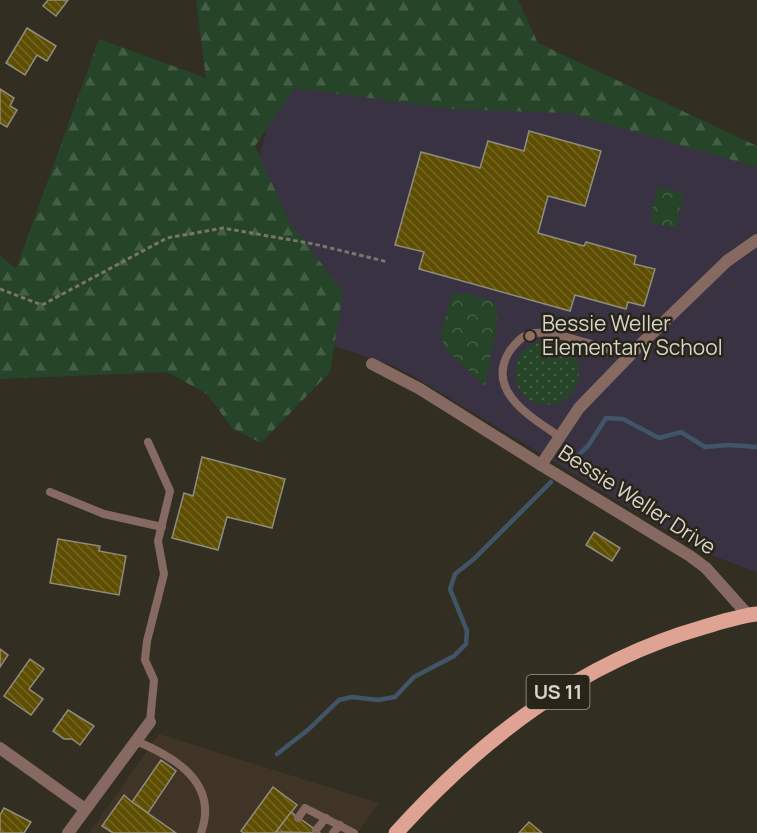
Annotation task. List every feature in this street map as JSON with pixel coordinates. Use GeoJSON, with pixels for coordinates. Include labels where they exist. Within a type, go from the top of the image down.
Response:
{"type":"FeatureCollection","features":[{"type":"Feature","properties":{"kind":"main road","name":"US 11"},"geometry":{"type":"LineString","coordinates":[[396,833],[458,769],[496,735],[580,678],[652,644],[752,614]]}},
{"type":"Feature","properties":{"kind":"street","name":"Bessie Weller Drive"},"geometry":{"type":"LineString","coordinates":[[752,614],[706,568],[690,556],[541,465],[579,408],[628,356],[727,261],[757,240]]}},
{"type":"Feature","properties":{"kind":"street"},"geometry":{"type":"LineString","coordinates":[[372,364],[420,389],[541,465]]}},
{"type":"Feature","properties":{"kind":"street"},"geometry":{"type":"LineString","coordinates":[[72,832],[86,809],[150,722]]}},
{"type":"Feature","properties":{"kind":"street"},"geometry":{"type":"LineString","coordinates":[[0,748],[86,809]]}},
{"type":"Feature","properties":{"kind":"lane"},"geometry":{"type":"LineString","coordinates":[[560,437],[515,406],[507,392],[503,373],[506,358],[515,343],[530,334],[549,334],[628,356]]}},
{"type":"Feature","properties":{"kind":"lane"},"geometry":{"type":"LineString","coordinates":[[148,442],[170,491],[158,541],[164,574],[146,651],[146,660],[154,680],[150,722]]}},
{"type":"Feature","properties":{"kind":"lane"},"geometry":{"type":"LineString","coordinates":[[50,492],[104,514],[162,527]]}},
{"type":"Feature","properties":{"kind":"lane"},"geometry":{"type":"LineString","coordinates":[[136,741],[166,754],[194,779],[204,800],[205,818],[201,833]]}},
{"type":"Feature","properties":{"kind":"lane"},"geometry":{"type":"LineString","coordinates":[[298,818],[305,808],[354,833]]}},
{"type":"Feature","properties":{"kind":"lane"},"geometry":{"type":"LineString","coordinates":[[316,830],[326,818]]}},
{"type":"Feature","properties":{"kind":"lane"},"geometry":{"type":"LineString","coordinates":[[333,833],[340,825]]}},
{"type":"Feature","properties":{"kind":"path"},"geometry":{"type":"LineString","coordinates":[[0,289],[42,305],[167,238],[223,228],[314,244],[388,262]]}},
{"type":"Feature","properties":{"kind":"shaded area","name":"Bessie Weller Elementary School"},"geometry":{"type":"Polygon","coordinates":[[[287,62],[577,107],[757,157],[757,572],[702,552],[393,366],[215,305],[287,62]]]}},
{"type":"Feature","properties":{"kind":"shaded area"},"geometry":{"type":"Polygon","coordinates":[[[159,734],[379,803],[357,833],[89,833],[159,734]]]}},
{"type":"Feature","properties":{"kind":"green space"},"geometry":{"type":"Polygon","coordinates":[[[196,0],[518,0],[538,43],[757,146],[757,167],[569,113],[452,109],[295,88],[255,146],[289,221],[343,292],[330,372],[261,443],[232,428],[207,394],[167,372],[0,379],[0,255],[16,269],[99,39],[206,78],[196,0]]]}},
{"type":"Feature","properties":{"kind":"green space"},"geometry":{"type":"Polygon","coordinates":[[[657,187],[683,193],[676,228],[650,223],[657,187]]]}},
{"type":"Feature","properties":{"kind":"green space"},"geometry":{"type":"Polygon","coordinates":[[[452,294],[470,294],[493,302],[498,317],[485,386],[443,347],[442,331],[452,294]]]}},
{"type":"Feature","properties":{"kind":"green space"},"geometry":{"type":"Polygon","coordinates":[[[541,341],[553,341],[570,350],[577,361],[579,373],[577,385],[570,396],[553,405],[541,405],[529,400],[520,391],[515,379],[515,367],[520,355],[529,346],[541,341]]]}},
{"type":"Feature","properties":{"kind":"building"},"geometry":{"type":"Polygon","coordinates":[[[48,0],[68,0],[56,16],[43,6],[48,0]]]}},
{"type":"Feature","properties":{"kind":"building"},"geometry":{"type":"Polygon","coordinates":[[[27,28],[56,46],[47,61],[37,55],[25,75],[6,63],[27,28]]]}},
{"type":"Feature","properties":{"kind":"building"},"geometry":{"type":"Polygon","coordinates":[[[0,89],[14,98],[10,106],[17,110],[7,127],[0,123],[0,89]]]}},
{"type":"Feature","properties":{"kind":"building"},"geometry":{"type":"Polygon","coordinates":[[[529,131],[601,151],[585,206],[548,196],[538,233],[584,246],[586,242],[636,256],[634,264],[655,269],[644,306],[628,302],[626,309],[575,295],[570,311],[419,269],[424,252],[395,245],[421,152],[480,168],[488,141],[524,151],[529,131]]]}},
{"type":"Feature","properties":{"kind":"building"},"geometry":{"type":"Polygon","coordinates":[[[202,457],[285,479],[272,528],[227,517],[218,550],[172,538],[184,493],[193,496],[202,457]]]}},
{"type":"Feature","properties":{"kind":"building"},"geometry":{"type":"Polygon","coordinates":[[[594,532],[620,548],[612,561],[586,545],[594,532]]]}},
{"type":"Feature","properties":{"kind":"building"},"geometry":{"type":"Polygon","coordinates":[[[58,539],[100,546],[99,551],[126,556],[119,595],[50,583],[58,539]]]}},
{"type":"Feature","properties":{"kind":"building"},"geometry":{"type":"Polygon","coordinates":[[[0,649],[8,655],[0,667],[0,649]]]}},
{"type":"Feature","properties":{"kind":"building"},"geometry":{"type":"Polygon","coordinates":[[[30,659],[44,669],[29,689],[43,699],[31,715],[4,696],[30,659]]]}},
{"type":"Feature","properties":{"kind":"building"},"geometry":{"type":"Polygon","coordinates":[[[68,710],[94,726],[80,745],[72,739],[64,739],[53,731],[68,710]]]}},
{"type":"Feature","properties":{"kind":"building"},"geometry":{"type":"Polygon","coordinates":[[[161,760],[176,771],[148,813],[132,802],[161,760]]]}},
{"type":"Feature","properties":{"kind":"building"},"geometry":{"type":"Polygon","coordinates":[[[273,787],[297,805],[275,833],[244,833],[241,831],[273,787]]]}},
{"type":"Feature","properties":{"kind":"building"},"geometry":{"type":"Polygon","coordinates":[[[124,795],[176,833],[113,833],[102,826],[124,795]]]}},
{"type":"Feature","properties":{"kind":"building"},"geometry":{"type":"Polygon","coordinates":[[[4,808],[31,822],[24,833],[0,833],[0,815],[4,808]]]}},
{"type":"Feature","properties":{"kind":"building"},"geometry":{"type":"Polygon","coordinates":[[[291,812],[320,833],[276,832],[291,812]]]}},
{"type":"Feature","properties":{"kind":"building"},"geometry":{"type":"Polygon","coordinates":[[[529,822],[542,833],[519,833],[529,822]]]}},
{"type":"Feature","properties":{"kind":"waterway"},"geometry":{"type":"LineString","coordinates":[[571,462],[588,446],[606,418],[623,419],[659,438],[681,432],[705,447],[729,445],[757,447]]}},
{"type":"Feature","properties":{"kind":"waterway"},"geometry":{"type":"LineString","coordinates":[[277,754],[309,729],[339,700],[352,697],[378,700],[395,697],[414,677],[454,656],[466,644],[467,631],[450,589],[455,574],[474,559],[551,482]]}},
{"type":"Feature","properties":{"kind":"place","name":"Bessie Weller Elementary School"},"geometry":{"type":"Point","coordinates":[530,336]}}]}
